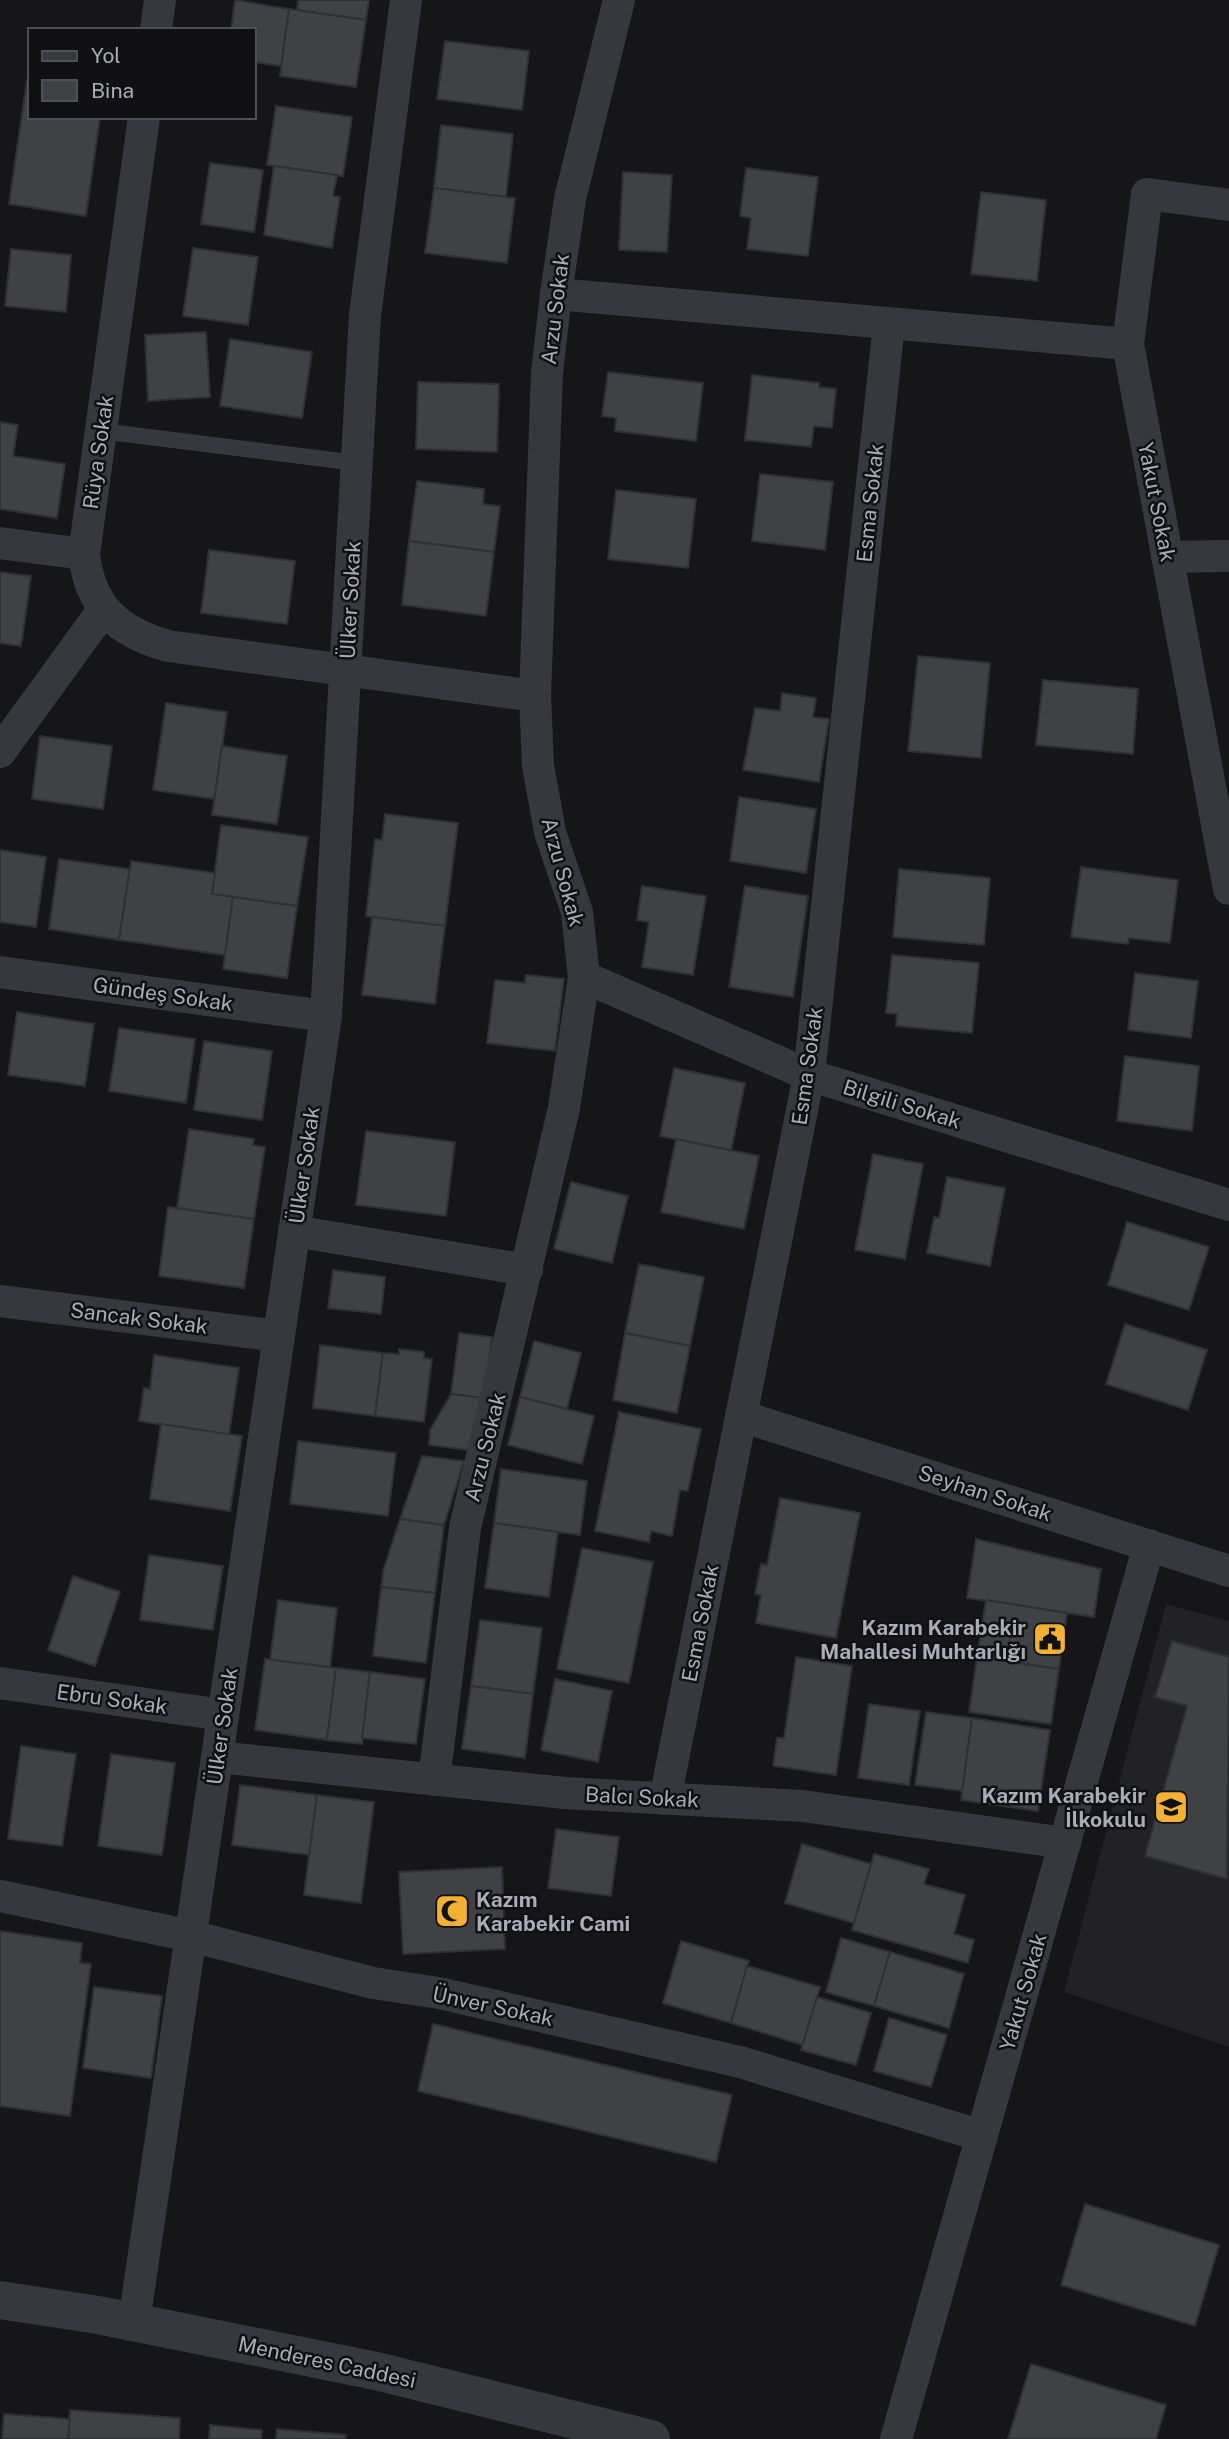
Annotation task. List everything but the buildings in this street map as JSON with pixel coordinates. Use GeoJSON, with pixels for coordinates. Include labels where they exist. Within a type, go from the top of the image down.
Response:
{"type":"FeatureCollection","features":[{"type":"Feature","properties":{"kind":"street"},"geometry":{"type":"LineString","coordinates":[[156,28],[160,0]]}},
{"type":"Feature","properties":{"kind":"street","name":"Ülker Sokak"},"geometry":{"type":"LineString","coordinates":[[134,2322],[326,1016],[365,315],[406,0]]}},
{"type":"Feature","properties":{"kind":"street","name":"Arzu Sokak"},"geometry":{"type":"LineString","coordinates":[[434,1780],[465,1528],[564,1108],[584,977],[577,912],[550,832],[538,765],[536,696],[547,373],[570,199],[619,0]]}},
{"type":"Feature","properties":{"kind":"street","name":"Rüya Sokak"},"geometry":{"type":"LineString","coordinates":[[104,609],[93,591],[84,554],[144,119]]}},
{"type":"Feature","properties":{"kind":"street","name":"Yakut Sokak"},"geometry":{"type":"LineString","coordinates":[[1229,205],[1147,194],[1128,344],[1229,889]]}},
{"type":"Feature","properties":{"kind":"street"},"geometry":{"type":"LineString","coordinates":[[556,294],[1128,344]]}},
{"type":"Feature","properties":{"kind":"street","name":"Esma Sokak"},"geometry":{"type":"LineString","coordinates":[[665,1799],[809,1075],[890,324]]}},
{"type":"Feature","properties":{"kind":"street"},"geometry":{"type":"LineString","coordinates":[[0,543],[84,554]]}},
{"type":"Feature","properties":{"kind":"street"},"geometry":{"type":"LineString","coordinates":[[1167,556],[1229,556]]}},
{"type":"Feature","properties":{"kind":"street"},"geometry":{"type":"LineString","coordinates":[[0,752],[104,609],[118,624],[141,639],[167,646],[536,696]]}},
{"type":"Feature","properties":{"kind":"street","name":"Gündeş Sokak"},"geometry":{"type":"LineString","coordinates":[[0,972],[326,1016]]}},
{"type":"Feature","properties":{"kind":"street","name":"Bilgili Sokak"},"geometry":{"type":"LineString","coordinates":[[584,977],[809,1075],[1229,1206]]}},
{"type":"Feature","properties":{"kind":"street"},"geometry":{"type":"LineString","coordinates":[[294,1231],[527,1270]]}},
{"type":"Feature","properties":{"kind":"street","name":"Sancak Sokak"},"geometry":{"type":"LineString","coordinates":[[0,1300],[279,1336]]}},
{"type":"Feature","properties":{"kind":"street","name":"Seyhan Sokak"},"geometry":{"type":"LineString","coordinates":[[741,1416],[1229,1571]]}},
{"type":"Feature","properties":{"kind":"street","name":"Yakut Sokak"},"geometry":{"type":"LineString","coordinates":[[896,2439],[1149,1545]]}},
{"type":"Feature","properties":{"kind":"street","name":"Ebru Sokak"},"geometry":{"type":"LineString","coordinates":[[0,1683],[223,1715]]}},
{"type":"Feature","properties":{"kind":"street","name":"Balcı Sokak"},"geometry":{"type":"LineString","coordinates":[[217,1757],[565,1793],[803,1806],[1065,1843]]}},
{"type":"Feature","properties":{"kind":"street","name":"Ünver Sokak"},"geometry":{"type":"LineString","coordinates":[[0,1896],[191,1936],[373,1983],[439,1993],[740,2062],[982,2136]]}},
{"type":"Feature","properties":{"kind":"street","name":"Menderes Caddesi"},"geometry":{"type":"LineString","coordinates":[[0,2300],[134,2322],[376,2371],[628,2435]]}},
{"type":"Feature","properties":{"kind":"lane"},"geometry":{"type":"LineString","coordinates":[[101,431],[357,463]]}},
{"type":"Feature","properties":{"kind":"shaded area","name":"Kazım Karabekir İlkokulu"},"geometry":{"type":"Polygon","coordinates":[[[1166,1604],[1229,1621],[1229,2047],[1064,1992],[1166,1604]]]}},
{"type":"Feature","properties":{"kind":"place","name":"Kazım Karabekir Mahallesi Muhtarlığı"},"geometry":{"type":"Point","coordinates":[1050,1639]}},
{"type":"Feature","properties":{"kind":"place","name":"Kazım Karabekir İlkokulu"},"geometry":{"type":"Point","coordinates":[1171,1807]}},
{"type":"Feature","properties":{"kind":"place","name":"Kazım Karabekir Cami"},"geometry":{"type":"Point","coordinates":[452,1911]}}]}
